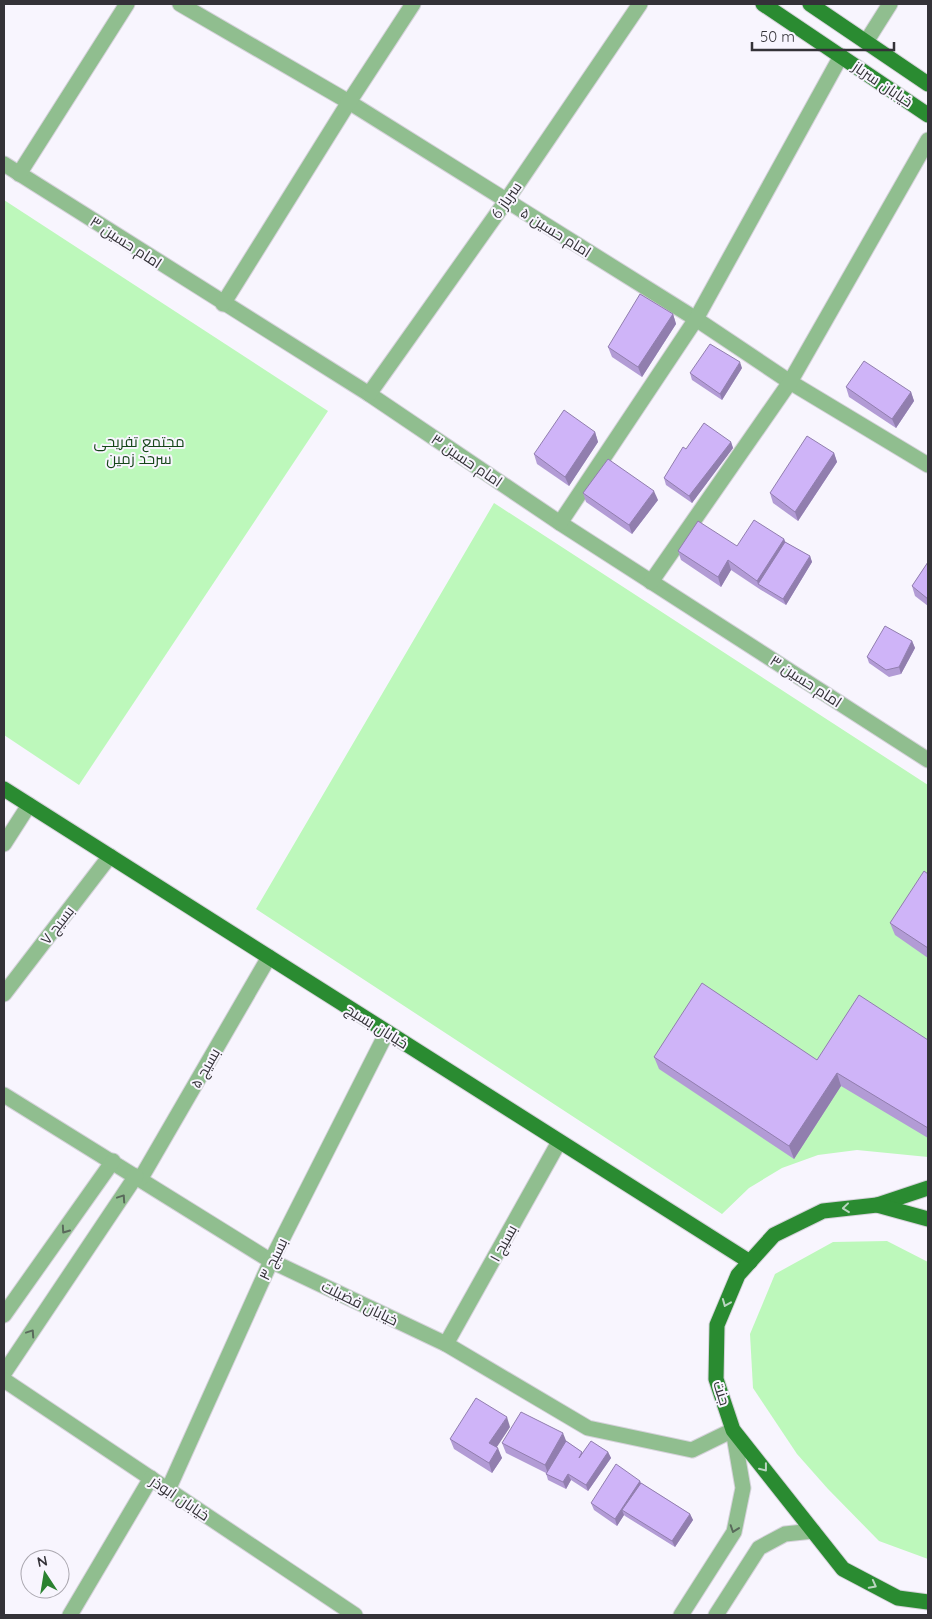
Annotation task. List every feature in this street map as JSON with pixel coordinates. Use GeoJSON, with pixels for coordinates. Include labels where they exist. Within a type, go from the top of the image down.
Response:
{"type":"FeatureCollection","features":[{"type":"Feature","properties":{"kind":"main road","name":"خیابان سرباز"},"geometry":{"type":"LineString","coordinates":[[763,4],[928,115]]}},
{"type":"Feature","properties":{"kind":"main road","name":"خیابان سرباز"},"geometry":{"type":"LineString","coordinates":[[810,4],[928,84]]}},
{"type":"Feature","properties":{"kind":"main road","name":"خیابان بسیج"},"geometry":{"type":"LineString","coordinates":[[4,789],[750,1262]]}},
{"type":"Feature","properties":{"kind":"main road"},"geometry":{"type":"LineString","coordinates":[[877,1205],[928,1188]]}},
{"type":"Feature","properties":{"kind":"main road","name":"جنت"},"geometry":{"type":"LineString","coordinates":[[928,1218],[877,1205],[823,1211],[774,1235],[738,1275],[717,1325],[716,1379],[734,1430],[843,1569],[898,1598],[928,1602]]}},
{"type":"Feature","properties":{"kind":"street"},"geometry":{"type":"LineString","coordinates":[[19,174],[127,4]]}},
{"type":"Feature","properties":{"kind":"street","name":"امام حسین ۵"},"geometry":{"type":"LineString","coordinates":[[180,4],[349,102],[696,319],[790,382],[928,465]]}},
{"type":"Feature","properties":{"kind":"street"},"geometry":{"type":"LineString","coordinates":[[223,304],[349,102],[413,4]]}},
{"type":"Feature","properties":{"kind":"street","name":"سرباز 6"},"geometry":{"type":"LineString","coordinates":[[369,394],[506,201],[640,4]]}},
{"type":"Feature","properties":{"kind":"street"},"geometry":{"type":"LineString","coordinates":[[866,42],[890,4]]}},
{"type":"Feature","properties":{"kind":"street"},"geometry":{"type":"LineString","coordinates":[[560,523],[696,319],[841,56]]}},
{"type":"Feature","properties":{"kind":"street"},"geometry":{"type":"LineString","coordinates":[[651,582],[790,382],[928,140]]}},
{"type":"Feature","properties":{"kind":"street","name":"امام حسین ۳"},"geometry":{"type":"LineString","coordinates":[[4,164],[223,304],[369,394],[560,523],[928,760]]}},
{"type":"Feature","properties":{"kind":"street"},"geometry":{"type":"LineString","coordinates":[[4,844],[29,805]]}},
{"type":"Feature","properties":{"kind":"street","name":"بسیج ۷"},"geometry":{"type":"LineString","coordinates":[[4,994],[110,856]]}},
{"type":"Feature","properties":{"kind":"street","name":"بسیج ۵"},"geometry":{"type":"LineString","coordinates":[[4,1373],[139,1177],[268,957]]}},
{"type":"Feature","properties":{"kind":"street","name":"بسیج ۳"},"geometry":{"type":"LineString","coordinates":[[168,1490],[271,1260],[387,1032]]}},
{"type":"Feature","properties":{"kind":"street","name":"خیابان فضیلت"},"geometry":{"type":"LineString","coordinates":[[4,1096],[113,1161],[271,1260],[446,1344],[588,1428],[692,1450],[734,1430]]}},
{"type":"Feature","properties":{"kind":"street","name":"بسیج ۱"},"geometry":{"type":"LineString","coordinates":[[446,1344],[560,1142]]}},
{"type":"Feature","properties":{"kind":"street"},"geometry":{"type":"LineString","coordinates":[[4,1315],[113,1161]]}},
{"type":"Feature","properties":{"kind":"street","name":"خیابان ابوذر"},"geometry":{"type":"LineString","coordinates":[[4,1380],[356,1615]]}},
{"type":"Feature","properties":{"kind":"street"},"geometry":{"type":"LineString","coordinates":[[681,1615],[734,1532],[743,1488],[734,1430]]}},
{"type":"Feature","properties":{"kind":"street"},"geometry":{"type":"LineString","coordinates":[[70,1615],[151,1478]]}},
{"type":"Feature","properties":{"kind":"street"},"geometry":{"type":"LineString","coordinates":[[716,1615],[760,1548],[784,1534],[813,1531]]}},
{"type":"Feature","properties":{"kind":"green space","name":"مجتمع تفریحی سرحد زمین"},"geometry":{"type":"Polygon","coordinates":[[[4,200],[328,411],[79,785],[4,735],[4,200]]]}},
{"type":"Feature","properties":{"kind":"green space"},"geometry":{"type":"Polygon","coordinates":[[[494,503],[928,785],[928,1157],[857,1150],[818,1155],[782,1168],[749,1188],[722,1214],[256,909],[494,503]]]}},
{"type":"Feature","properties":{"kind":"green space"},"geometry":{"type":"Polygon","coordinates":[[[887,1241],[928,1262],[928,1559],[879,1541],[797,1454],[753,1388],[750,1334],[775,1274],[833,1242],[887,1241]]]}},
{"type":"Feature","properties":{"kind":"building"},"geometry":{"type":"Polygon","coordinates":[[[640,294],[673,314],[638,367],[608,347],[640,294]]]}},
{"type":"Feature","properties":{"kind":"building"},"geometry":{"type":"Polygon","coordinates":[[[710,344],[740,362],[720,394],[690,373],[710,344]]]}},
{"type":"Feature","properties":{"kind":"building"},"geometry":{"type":"Polygon","coordinates":[[[864,361],[911,392],[892,419],[846,387],[864,361]]]}},
{"type":"Feature","properties":{"kind":"building"},"geometry":{"type":"Polygon","coordinates":[[[564,410],[595,432],[565,477],[534,454],[564,410]]]}},
{"type":"Feature","properties":{"kind":"building"},"geometry":{"type":"Polygon","coordinates":[[[704,423],[731,442],[689,496],[664,478],[683,447],[686,449],[704,423]]]}},
{"type":"Feature","properties":{"kind":"building"},"geometry":{"type":"Polygon","coordinates":[[[807,436],[834,453],[795,512],[770,493],[807,436]]]}},
{"type":"Feature","properties":{"kind":"building"},"geometry":{"type":"Polygon","coordinates":[[[608,459],[654,491],[629,525],[583,493],[608,459]]]}},
{"type":"Feature","properties":{"kind":"building"},"geometry":{"type":"Polygon","coordinates":[[[754,520],[784,539],[757,581],[728,560],[718,577],[678,551],[698,521],[737,546],[754,520]]]}},
{"type":"Feature","properties":{"kind":"building"},"geometry":{"type":"Polygon","coordinates":[[[785,542],[810,556],[783,599],[758,584],[785,542]]]}},
{"type":"Feature","properties":{"kind":"building"},"geometry":{"type":"Polygon","coordinates":[[[928,562],[928,599],[912,586],[928,562]]]}},
{"type":"Feature","properties":{"kind":"building"},"geometry":{"type":"Polygon","coordinates":[[[885,626],[912,641],[899,667],[886,670],[867,657],[885,626]]]}},
{"type":"Feature","properties":{"kind":"building"},"geometry":{"type":"Polygon","coordinates":[[[924,871],[928,874],[928,948],[890,923],[924,871]]]}},
{"type":"Feature","properties":{"kind":"building"},"geometry":{"type":"Polygon","coordinates":[[[702,983],[817,1060],[859,995],[928,1040],[928,1128],[837,1073],[789,1146],[654,1057],[702,983]]]}},
{"type":"Feature","properties":{"kind":"building"},"geometry":{"type":"Polygon","coordinates":[[[476,1398],[507,1417],[489,1443],[498,1448],[489,1463],[450,1439],[476,1398]]]}},
{"type":"Feature","properties":{"kind":"building"},"geometry":{"type":"Polygon","coordinates":[[[521,1412],[563,1433],[545,1465],[502,1443],[521,1412]]]}},
{"type":"Feature","properties":{"kind":"building"},"geometry":{"type":"Polygon","coordinates":[[[566,1441],[582,1452],[579,1458],[591,1441],[608,1452],[586,1485],[568,1474],[563,1482],[546,1474],[566,1441]]]}},
{"type":"Feature","properties":{"kind":"building"},"geometry":{"type":"Polygon","coordinates":[[[616,1464],[640,1481],[615,1519],[591,1503],[616,1464]]]}},
{"type":"Feature","properties":{"kind":"building"},"geometry":{"type":"Polygon","coordinates":[[[641,1483],[690,1514],[672,1541],[622,1510],[641,1483]]]}}]}
